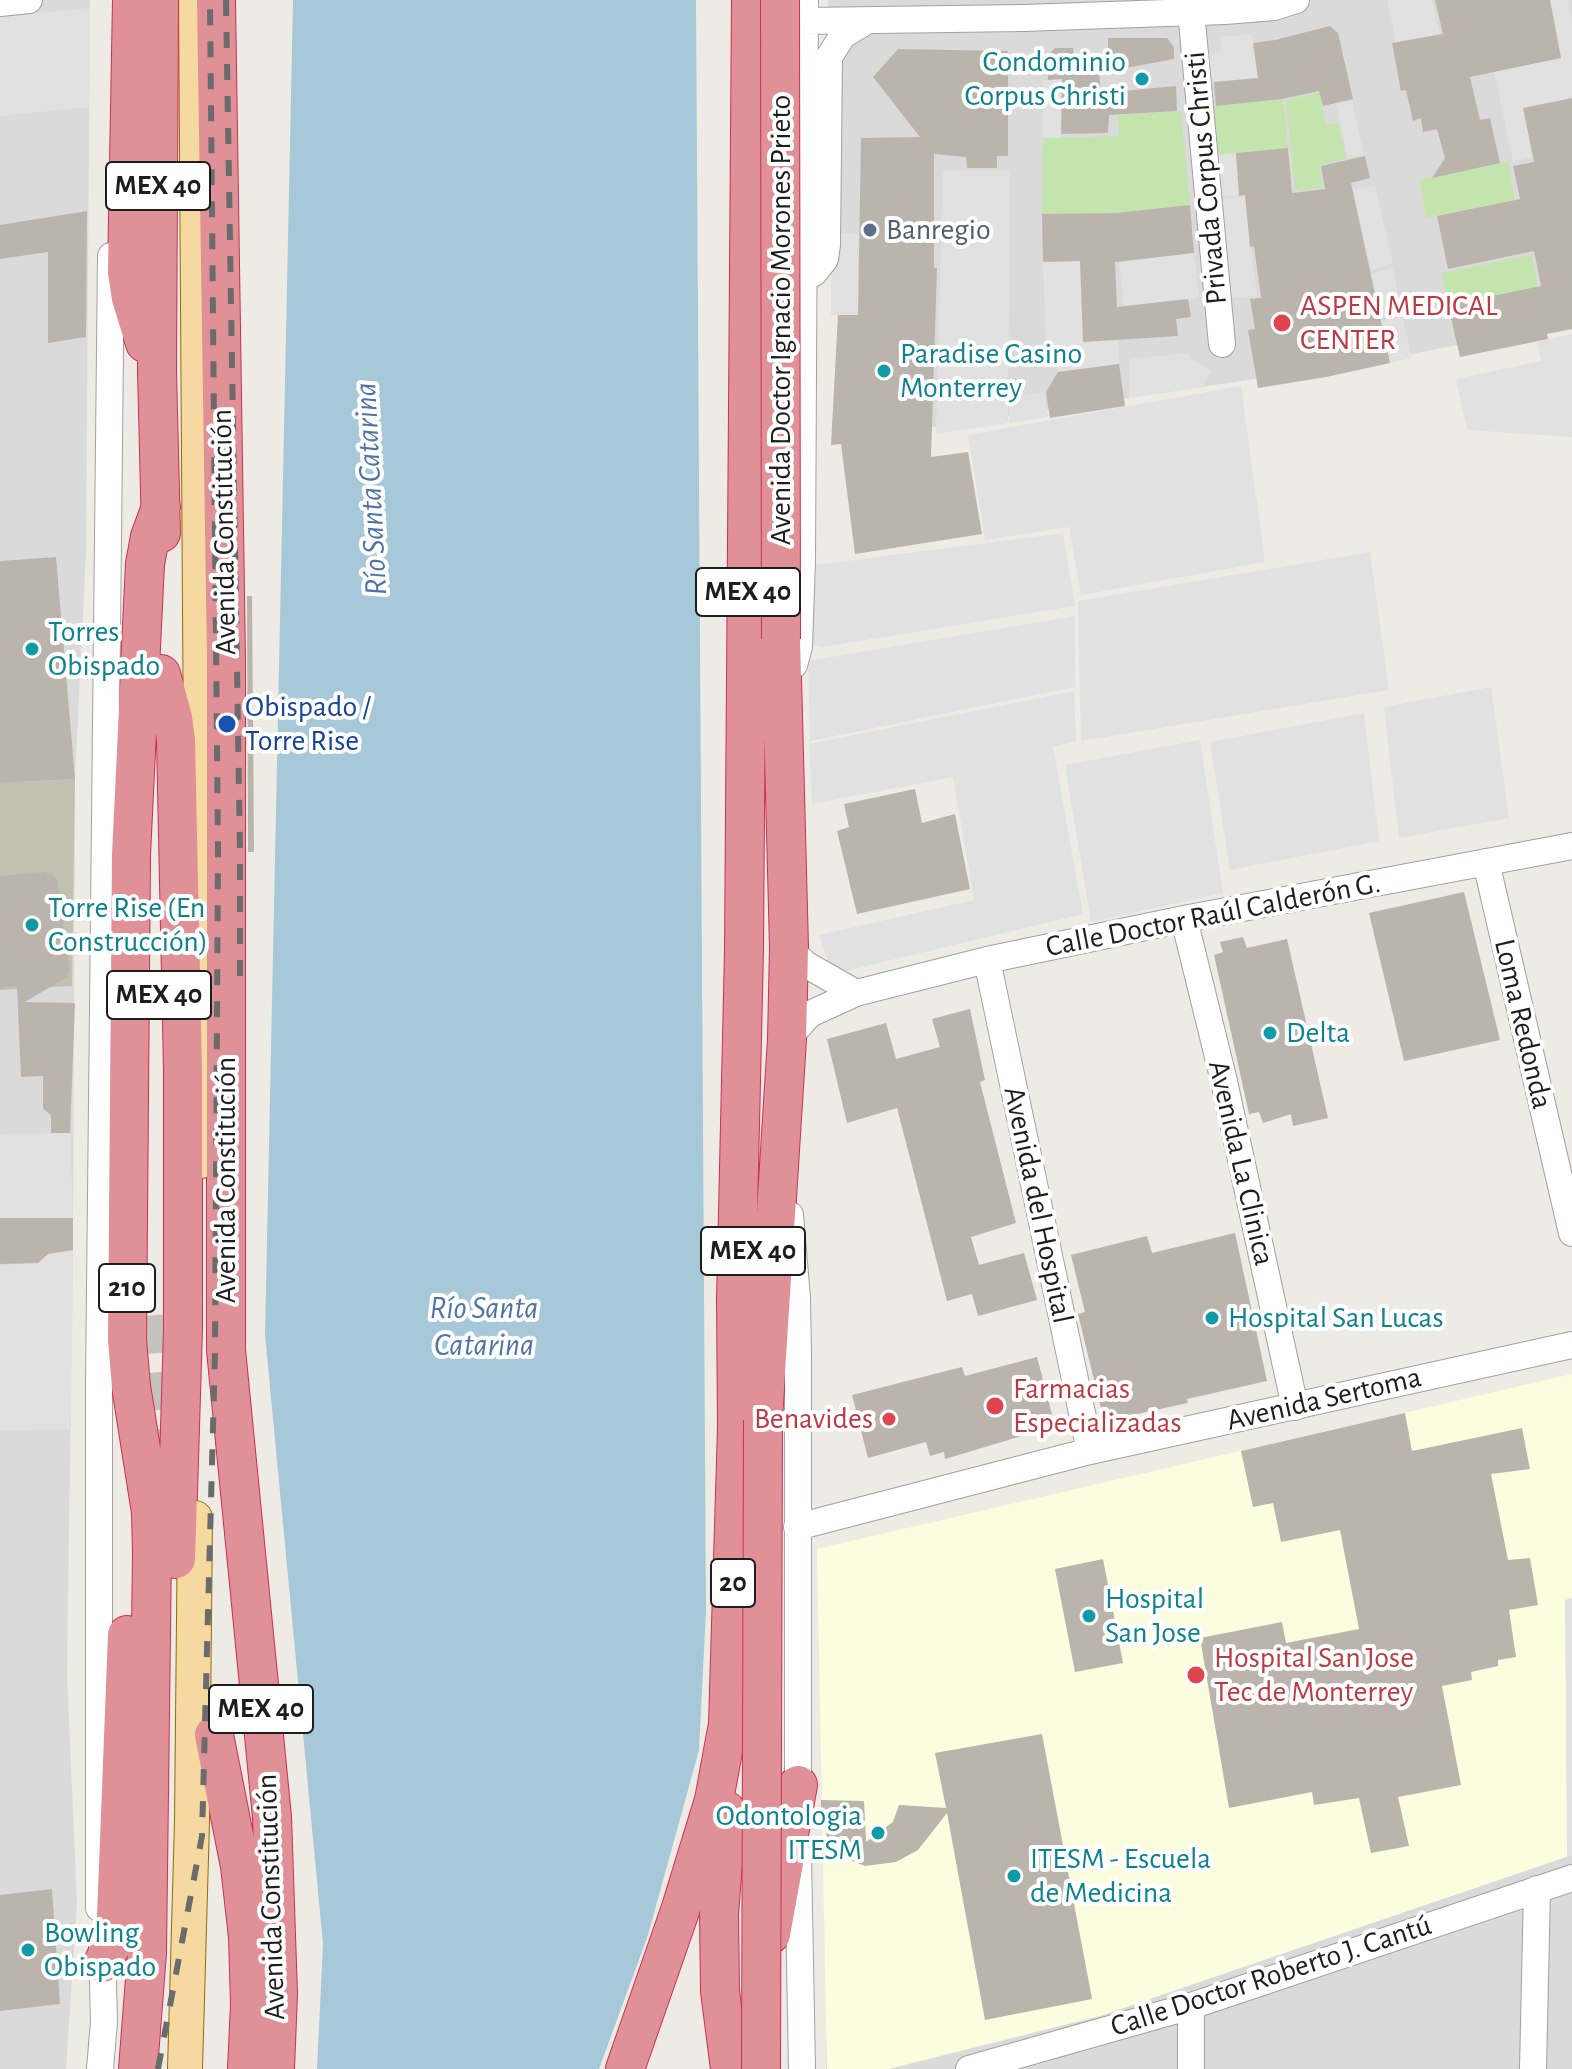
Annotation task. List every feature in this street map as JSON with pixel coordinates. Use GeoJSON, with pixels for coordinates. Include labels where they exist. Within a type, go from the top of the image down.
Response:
{"type":"FeatureCollection","features":[{"type":"Feature","properties":{"kind":"highway"},"geometry":{"type":"LineString","coordinates":[[132,0],[127,272],[138,323],[157,371]]}},
{"type":"Feature","properties":{"kind":"highway","name":"Avenida Constitución"},"geometry":{"type":"LineString","coordinates":[[157,1315],[161,674],[157,371],[159,0]]}},
{"type":"Feature","properties":{"kind":"highway","name":"Avenida Constitución"},"geometry":{"type":"LineString","coordinates":[[216,0],[226,658],[226,1350],[272,1817],[278,1994],[275,2069]]}},
{"type":"Feature","properties":{"kind":"highway","name":"Avenida Doctor Ignacio Morones Prieto"},"geometry":{"type":"LineString","coordinates":[[625,2069],[680,1911],[714,1800],[728,1724],[737,1427],[745,902],[751,0]]}},
{"type":"Feature","properties":{"kind":"highway","name":"Avenida Doctor Ignacio Morones Prieto"},"geometry":{"type":"LineString","coordinates":[[763,1420],[787,1039],[789,948],[781,639],[799,4]]}},
{"type":"Feature","properties":{"kind":"highway","name":"210"},"geometry":{"type":"LineString","coordinates":[[138,2069],[147,1953],[152,1552],[151,1512],[139,1444],[127,1340],[131,855],[145,564],[150,537],[161,507]]}},
{"type":"Feature","properties":{"kind":"highway"},"geometry":{"type":"LineString","coordinates":[[156,2068],[183,1329],[178,763],[173,718],[161,674]]}},
{"type":"Feature","properties":{"kind":"highway","name":"Avenida Doctor Ignacio Morones Prieto"},"geometry":{"type":"LineString","coordinates":[[740,1082],[749,1154],[763,1420]]}},
{"type":"Feature","properties":{"kind":"highway","name":"MEX 40"},"geometry":{"type":"LineString","coordinates":[[761,2069],[763,1420]]}},
{"type":"Feature","properties":{"kind":"highway"},"geometry":{"type":"LineString","coordinates":[[103,1963],[110,1948],[116,1917],[123,1700],[139,1444]]}},
{"type":"Feature","properties":{"kind":"highway"},"geometry":{"type":"LineString","coordinates":[[728,1724],[730,1767],[719,1914],[720,1991],[730,2069]]}},
{"type":"Feature","properties":{"kind":"highway","name":"Avenida Constitución"},"geometry":{"type":"LineString","coordinates":[[214,1735],[240,1866],[248,1937],[250,2004],[247,2069]]}},
{"type":"Feature","properties":{"kind":"highway","name":"20"},"geometry":{"type":"LineString","coordinates":[[765,1973],[798,1785]]}},
{"type":"Feature","properties":{"kind":"highway"},"geometry":{"type":"LineString","coordinates":[[250,2004],[266,2069]]}},
{"type":"Feature","properties":{"kind":"main road","name":"Avenida Constitución"},"geometry":{"type":"LineString","coordinates":[[185,2069],[192,1822],[203,1062],[196,0]]}},
{"type":"Feature","properties":{"kind":"street"},"geometry":{"type":"LineString","coordinates":[[0,3],[29,0]]}},
{"type":"Feature","properties":{"kind":"street"},"geometry":{"type":"LineString","coordinates":[[100,2069],[104,2022],[99,1910],[99,1384],[113,0]]}},
{"type":"Feature","properties":{"kind":"street"},"geometry":{"type":"LineString","coordinates":[[783,694],[799,647],[803,278],[799,4],[865,22],[1254,10],[1296,0]]}},
{"type":"Feature","properties":{"kind":"street","name":"Privada Corpus Christi"},"geometry":{"type":"LineString","coordinates":[[1191,11],[1222,344]]}},
{"type":"Feature","properties":{"kind":"street"},"geometry":{"type":"LineString","coordinates":[[803,278],[814,273],[825,259],[827,245],[829,57],[843,35],[865,22]]}},
{"type":"Feature","properties":{"kind":"street","name":"Calle Doctor Raúl Calderón G."},"geometry":{"type":"LineString","coordinates":[[787,1039],[810,1014],[856,993],[987,960],[1184,919],[1572,846]]}},
{"type":"Feature","properties":{"kind":"street","name":"Loma Redonda"},"geometry":{"type":"LineString","coordinates":[[1486,862],[1572,1233]]}},
{"type":"Feature","properties":{"kind":"street","name":"Avenida La Clinica"},"geometry":{"type":"LineString","coordinates":[[1184,919],[1223,1077],[1295,1407]]}},
{"type":"Feature","properties":{"kind":"street"},"geometry":{"type":"LineString","coordinates":[[789,948],[805,964],[856,993]]}},
{"type":"Feature","properties":{"kind":"street","name":"Avenida del Hospital"},"geometry":{"type":"LineString","coordinates":[[987,960],[1090,1451]]}},
{"type":"Feature","properties":{"kind":"street","name":"20"},"geometry":{"type":"LineString","coordinates":[[781,1120],[797,1298],[798,1785]]}},
{"type":"Feature","properties":{"kind":"street","name":"Avenida Sertoma"},"geometry":{"type":"LineString","coordinates":[[797,1527],[1090,1451],[1572,1345]]}},
{"type":"Feature","properties":{"kind":"street"},"geometry":{"type":"LineString","coordinates":[[798,1785],[802,2069]]}},
{"type":"Feature","properties":{"kind":"street","name":"Calle Doctor Roberto J. Cantú"},"geometry":{"type":"LineString","coordinates":[[969,2069],[1006,2064],[1191,2006],[1572,1878]]}},
{"type":"Feature","properties":{"kind":"street"},"geometry":{"type":"LineString","coordinates":[[1533,2069],[1537,1889]]}},
{"type":"Feature","properties":{"kind":"street"},"geometry":{"type":"LineString","coordinates":[[1191,2006],[1191,2069]]}},
{"type":"Feature","properties":{"kind":"street"},"geometry":{"type":"LineString","coordinates":[[785,2069],[801,2019]]}},
{"type":"Feature","properties":{"kind":"shaded area"},"geometry":{"type":"Polygon","coordinates":[[[0,0],[90,0],[86,553],[75,779],[67,1674],[77,1903],[66,2069],[0,2069],[0,0]]]}},
{"type":"Feature","properties":{"kind":"shaded area"},"geometry":{"type":"Polygon","coordinates":[[[828,0],[1572,0],[1572,323],[1375,361],[841,441],[828,0]]]}},
{"type":"Feature","properties":{"kind":"shaded area"},"geometry":{"type":"Polygon","coordinates":[[[1387,0],[1432,0],[1440,34],[1396,42],[1387,0]]]}},
{"type":"Feature","properties":{"kind":"shaded area"},"geometry":{"type":"Polygon","coordinates":[[[1550,0],[1568,0],[1572,22],[1572,98],[1524,108],[1533,157],[1513,162],[1494,71],[1560,58],[1550,0]]]}},
{"type":"Feature","properties":{"kind":"shaded area"},"geometry":{"type":"Polygon","coordinates":[[[90,8],[89,107],[0,116],[0,17],[90,8]]]}},
{"type":"Feature","properties":{"kind":"shaded area"},"geometry":{"type":"Polygon","coordinates":[[[1252,34],[1258,78],[1212,82],[1207,54],[1221,51],[1221,37],[1252,34]]]}},
{"type":"Feature","properties":{"kind":"shaded area"},"geometry":{"type":"Polygon","coordinates":[[[1061,79],[1061,138],[1043,138],[1043,80],[1061,79]]]}},
{"type":"Feature","properties":{"kind":"shaded area"},"geometry":{"type":"Polygon","coordinates":[[[1352,101],[1364,155],[1348,158],[1336,104],[1352,101]]]}},
{"type":"Feature","properties":{"kind":"shaded area"},"geometry":{"type":"Polygon","coordinates":[[[1236,153],[1239,196],[1218,197],[1215,155],[1236,153]]]}},
{"type":"Feature","properties":{"kind":"shaded area"},"geometry":{"type":"Polygon","coordinates":[[[1010,170],[1008,423],[936,434],[943,171],[1010,170]]]}},
{"type":"Feature","properties":{"kind":"shaded area"},"geometry":{"type":"Polygon","coordinates":[[[1375,185],[1393,264],[1371,270],[1353,190],[1375,185]]]}},
{"type":"Feature","properties":{"kind":"shaded area"},"geometry":{"type":"Polygon","coordinates":[[[1245,197],[1257,296],[1228,298],[1219,199],[1245,197]]]}},
{"type":"Feature","properties":{"kind":"shaded area"},"geometry":{"type":"Polygon","coordinates":[[[831,233],[859,234],[858,315],[831,315],[831,233]]]}},
{"type":"Feature","properties":{"kind":"shaded area"},"geometry":{"type":"Polygon","coordinates":[[[1194,253],[1199,298],[1124,306],[1119,262],[1194,253]]]}},
{"type":"Feature","properties":{"kind":"shaded area"},"geometry":{"type":"Polygon","coordinates":[[[1080,261],[1083,341],[1118,340],[1119,364],[1058,372],[1046,340],[1043,262],[1080,261]]]}},
{"type":"Feature","properties":{"kind":"shaded area"},"geometry":{"type":"Polygon","coordinates":[[[1393,268],[1401,313],[1380,318],[1371,274],[1393,268]]]}},
{"type":"Feature","properties":{"kind":"shaded area"},"geometry":{"type":"Polygon","coordinates":[[[1402,315],[1412,358],[1390,363],[1380,321],[1402,315]]]}},
{"type":"Feature","properties":{"kind":"shaded area"},"geometry":{"type":"Polygon","coordinates":[[[1572,334],[1572,437],[1467,430],[1456,379],[1541,361],[1537,342],[1572,334]]]}},
{"type":"Feature","properties":{"kind":"shaded area"},"geometry":{"type":"Polygon","coordinates":[[[1189,353],[1193,360],[1211,371],[1202,387],[1129,398],[1130,359],[1189,353]]]}},
{"type":"Feature","properties":{"kind":"shaded area"},"geometry":{"type":"Polygon","coordinates":[[[1241,386],[1265,562],[1081,595],[1069,527],[985,540],[968,435],[1241,386]]]}},
{"type":"Feature","properties":{"kind":"shaded area"},"geometry":{"type":"Polygon","coordinates":[[[1044,392],[1048,417],[1009,423],[1010,397],[1044,392]]]}},
{"type":"Feature","properties":{"kind":"shaded area"},"geometry":{"type":"Polygon","coordinates":[[[1063,533],[1075,606],[822,647],[804,642],[808,566],[1063,533]]]}},
{"type":"Feature","properties":{"kind":"shaded area"},"geometry":{"type":"Polygon","coordinates":[[[1370,552],[1389,690],[1081,741],[1078,601],[1370,552]]]}},
{"type":"Feature","properties":{"kind":"shaded area"},"geometry":{"type":"Polygon","coordinates":[[[1075,616],[1075,687],[810,741],[808,661],[1075,616]]]}},
{"type":"Feature","properties":{"kind":"shaded area"},"geometry":{"type":"Polygon","coordinates":[[[1491,687],[1509,818],[1399,838],[1384,707],[1491,687]]]}},
{"type":"Feature","properties":{"kind":"shaded area"},"geometry":{"type":"Polygon","coordinates":[[[1074,691],[1076,741],[1053,747],[1083,914],[833,974],[819,935],[974,900],[953,777],[812,804],[809,744],[1074,691]]]}},
{"type":"Feature","properties":{"kind":"shaded area"},"geometry":{"type":"Polygon","coordinates":[[[1364,713],[1379,841],[1230,870],[1210,742],[1364,713]]]}},
{"type":"Feature","properties":{"kind":"shaded area"},"geometry":{"type":"Polygon","coordinates":[[[1200,740],[1223,893],[1091,922],[1065,765],[1200,740]]]}},
{"type":"Feature","properties":{"kind":"shaded area"},"geometry":{"type":"Polygon","coordinates":[[[75,779],[72,986],[0,990],[0,783],[75,779]]]}},
{"type":"Feature","properties":{"kind":"shaded area"},"geometry":{"type":"Polygon","coordinates":[[[70,1133],[73,1218],[0,1218],[0,1134],[70,1133]]]}},
{"type":"Feature","properties":{"kind":"shaded area"},"geometry":{"type":"Polygon","coordinates":[[[73,1250],[71,1429],[0,1431],[0,1265],[38,1263],[48,1254],[73,1250]]]}},
{"type":"Feature","properties":{"kind":"shaded area","name":"Hospital San Jose Tec de Monterrey"},"geometry":{"type":"Polygon","coordinates":[[[1572,1374],[1572,1855],[1100,2016],[889,2069],[827,2069],[817,1549],[1572,1374]]]}},
{"type":"Feature","properties":{"kind":"shaded area"},"geometry":{"type":"Polygon","coordinates":[[[1572,1598],[1572,1855],[1567,1857],[1565,1600],[1572,1598]]]}},
{"type":"Feature","properties":{"kind":"shaded area"},"geometry":{"type":"Polygon","coordinates":[[[1572,1649],[1572,2069],[826,2069],[834,1781],[1572,1649]]]}},
{"type":"Feature","properties":{"kind":"green space"},"geometry":{"type":"Polygon","coordinates":[[[1329,90],[1331,101],[1321,104],[1326,125],[1338,123],[1346,159],[1319,165],[1323,188],[1295,191],[1286,100],[1329,90]]]}},
{"type":"Feature","properties":{"kind":"green space"},"geometry":{"type":"Polygon","coordinates":[[[1283,99],[1288,148],[1215,155],[1211,106],[1283,99]]]}},
{"type":"Feature","properties":{"kind":"green space"},"geometry":{"type":"Polygon","coordinates":[[[1181,111],[1190,205],[1113,213],[1042,214],[1043,138],[1119,136],[1118,115],[1181,111]]]}},
{"type":"Feature","properties":{"kind":"green space"},"geometry":{"type":"Polygon","coordinates":[[[1508,161],[1515,200],[1427,218],[1419,180],[1508,161]]]}},
{"type":"Feature","properties":{"kind":"green space"},"geometry":{"type":"Polygon","coordinates":[[[1531,255],[1538,287],[1448,305],[1442,273],[1531,255]]]}},
{"type":"Feature","properties":{"kind":"water","name":"Río Santa Catarina"},"geometry":{"type":"Polygon","coordinates":[[[293,0],[696,0],[706,1610],[699,1750],[648,1935],[599,2069],[317,2069],[323,1944],[265,1335],[293,0]]]}},
{"type":"Feature","properties":{"kind":"building"},"geometry":{"type":"Polygon","coordinates":[[[1435,0],[1550,0],[1561,58],[1470,77],[1480,120],[1490,118],[1500,163],[1432,178],[1445,158],[1437,129],[1423,132],[1421,118],[1413,121],[1406,90],[1401,91],[1392,43],[1443,34],[1435,0]]]}},
{"type":"Feature","properties":{"kind":"building"},"geometry":{"type":"Polygon","coordinates":[[[1330,26],[1338,33],[1353,99],[1323,106],[1319,91],[1282,99],[1216,106],[1214,82],[1258,78],[1253,43],[1330,26]]]}},
{"type":"Feature","properties":{"kind":"building"},"geometry":{"type":"Polygon","coordinates":[[[1108,38],[1167,38],[1174,47],[1174,59],[1099,73],[1101,93],[1176,86],[1177,111],[1109,115],[1108,133],[1061,134],[1062,79],[1048,80],[1048,55],[1055,48],[1073,48],[1074,56],[1108,56],[1108,38]]]}},
{"type":"Feature","properties":{"kind":"building"},"geometry":{"type":"Polygon","coordinates":[[[898,49],[1008,51],[1008,156],[997,156],[997,168],[967,168],[966,157],[934,154],[934,268],[937,268],[931,457],[968,452],[982,534],[855,554],[841,444],[831,445],[838,315],[858,315],[861,138],[920,137],[873,77],[898,49]]]}},
{"type":"Feature","properties":{"kind":"building"},"geometry":{"type":"Polygon","coordinates":[[[1572,98],[1572,329],[1547,334],[1548,339],[1460,357],[1448,305],[1541,286],[1534,251],[1448,269],[1437,216],[1520,199],[1513,166],[1534,162],[1523,108],[1572,98]]]}},
{"type":"Feature","properties":{"kind":"building"},"geometry":{"type":"Polygon","coordinates":[[[1288,148],[1292,193],[1325,189],[1321,166],[1365,156],[1370,178],[1351,183],[1390,363],[1258,388],[1248,330],[1255,329],[1250,299],[1261,298],[1254,246],[1250,247],[1245,195],[1239,196],[1236,153],[1288,148]]]}},
{"type":"Feature","properties":{"kind":"building"},"geometry":{"type":"Polygon","coordinates":[[[1190,205],[1194,253],[1115,262],[1117,307],[1188,299],[1191,317],[1176,319],[1178,336],[1083,342],[1080,261],[1043,262],[1042,214],[1116,213],[1190,205]]]}},
{"type":"Feature","properties":{"kind":"building"},"geometry":{"type":"Polygon","coordinates":[[[87,211],[86,337],[48,343],[48,252],[0,259],[0,225],[87,211]]]}},
{"type":"Feature","properties":{"kind":"building"},"geometry":{"type":"Polygon","coordinates":[[[1119,364],[1125,406],[1050,418],[1046,392],[1058,372],[1119,364]]]}},
{"type":"Feature","properties":{"kind":"building","name":"Torres Obispado"},"geometry":{"type":"Polygon","coordinates":[[[56,557],[75,779],[0,783],[0,561],[56,557]]]}},
{"type":"Feature","properties":{"kind":"building"},"geometry":{"type":"Polygon","coordinates":[[[247,596],[252,596],[254,852],[248,852],[247,596]]]}},
{"type":"Feature","properties":{"kind":"building"},"geometry":{"type":"Polygon","coordinates":[[[915,789],[922,823],[955,814],[970,889],[857,914],[837,831],[849,827],[844,804],[915,789]]]}},
{"type":"Feature","properties":{"kind":"building"},"geometry":{"type":"Polygon","coordinates":[[[44,872],[57,879],[70,970],[67,977],[25,1002],[75,1003],[70,1133],[51,1133],[51,1115],[43,1109],[43,1076],[21,1077],[17,986],[0,988],[0,876],[44,872]]]}},
{"type":"Feature","properties":{"kind":"building"},"geometry":{"type":"Polygon","coordinates":[[[1464,892],[1500,1040],[1404,1061],[1369,913],[1464,892]]]}},
{"type":"Feature","properties":{"kind":"building","name":"Delta"},"geometry":{"type":"Polygon","coordinates":[[[1243,937],[1247,948],[1287,939],[1328,1118],[1293,1126],[1291,1114],[1263,1123],[1259,1112],[1249,1114],[1214,955],[1223,952],[1220,942],[1243,937]]]}},
{"type":"Feature","properties":{"kind":"building"},"geometry":{"type":"Polygon","coordinates":[[[970,1009],[985,1080],[980,1082],[1016,1223],[971,1237],[979,1265],[1024,1253],[1037,1300],[978,1316],[972,1294],[947,1301],[897,1108],[847,1123],[827,1039],[886,1023],[896,1059],[940,1047],[932,1019],[970,1009]]]}},
{"type":"Feature","properties":{"kind":"building"},"geometry":{"type":"Polygon","coordinates":[[[0,1218],[73,1218],[73,1250],[48,1254],[38,1263],[0,1264],[0,1218]]]}},
{"type":"Feature","properties":{"kind":"building"},"geometry":{"type":"Polygon","coordinates":[[[1235,1233],[1267,1381],[1187,1399],[1188,1403],[1104,1421],[1078,1314],[1085,1312],[1071,1255],[1147,1236],[1152,1253],[1235,1233]]]}},
{"type":"Feature","properties":{"kind":"building"},"geometry":{"type":"Polygon","coordinates":[[[1037,1357],[1053,1418],[1023,1427],[1025,1435],[945,1459],[944,1452],[930,1456],[926,1442],[868,1458],[852,1395],[962,1367],[965,1376],[1037,1357]]]}},
{"type":"Feature","properties":{"kind":"building"},"geometry":{"type":"Polygon","coordinates":[[[1405,1413],[1412,1451],[1522,1428],[1530,1469],[1491,1474],[1508,1560],[1530,1558],[1538,1605],[1509,1610],[1516,1657],[1498,1660],[1498,1666],[1471,1672],[1472,1680],[1442,1686],[1461,1785],[1398,1797],[1409,1846],[1371,1853],[1359,1798],[1314,1805],[1312,1792],[1229,1808],[1200,1638],[1282,1622],[1286,1643],[1359,1629],[1340,1530],[1281,1542],[1273,1503],[1253,1507],[1241,1451],[1405,1413]]]}},
{"type":"Feature","properties":{"kind":"building","name":"Hospital San Jose"},"geometry":{"type":"Polygon","coordinates":[[[1103,1559],[1123,1663],[1075,1672],[1055,1569],[1103,1559]]]}},
{"type":"Feature","properties":{"kind":"building","name":"ITESM - Escuela de Medicina"},"geometry":{"type":"Polygon","coordinates":[[[1042,1734],[1092,1999],[985,2020],[947,1813],[918,1850],[896,1862],[865,1866],[840,1856],[828,1840],[821,1817],[821,1800],[864,1801],[866,1842],[893,1822],[899,1805],[946,1808],[935,1753],[1042,1734]]]}},
{"type":"Feature","properties":{"kind":"building","name":"Bowling Obispado"},"geometry":{"type":"Polygon","coordinates":[[[52,1889],[60,2004],[0,2011],[0,1895],[52,1889]]]}},
{"type":"Feature","properties":{"kind":"tunnel"},"geometry":{"type":"LineString","coordinates":[[157,1315],[168,1435]]}},
{"type":"Feature","properties":{"kind":"railway"},"geometry":{"type":"LineString","coordinates":[[158,2069],[202,1836],[215,1353],[218,851],[210,0]]}},
{"type":"Feature","properties":{"kind":"railway"},"geometry":{"type":"LineString","coordinates":[[226,0],[240,991]]}},
{"type":"Feature","properties":{"kind":"place","name":"Condominio Corpus Christi"},"geometry":{"type":"Point","coordinates":[1142,79]}},
{"type":"Feature","properties":{"kind":"place","name":"Banregio"},"geometry":{"type":"Point","coordinates":[870,230]}},
{"type":"Feature","properties":{"kind":"place","name":"ASPEN MEDICAL CENTER"},"geometry":{"type":"Point","coordinates":[1282,323]}},
{"type":"Feature","properties":{"kind":"place","name":"Paradise Casino Monterrey"},"geometry":{"type":"Point","coordinates":[884,371]}},
{"type":"Feature","properties":{"kind":"place","name":"Torres Obispado"},"geometry":{"type":"Point","coordinates":[32,649]}},
{"type":"Feature","properties":{"kind":"place","name":"Obispado / Torre Rise"},"geometry":{"type":"Point","coordinates":[227,724]}},
{"type":"Feature","properties":{"kind":"place","name":"Torre Rise (En Construcción)"},"geometry":{"type":"Point","coordinates":[32,925]}},
{"type":"Feature","properties":{"kind":"place","name":"Delta"},"geometry":{"type":"Point","coordinates":[1270,1033]}},
{"type":"Feature","properties":{"kind":"place","name":"Hospital San Lucas"},"geometry":{"type":"Point","coordinates":[1212,1318]}},
{"type":"Feature","properties":{"kind":"place","name":"Farmacias Especializadas"},"geometry":{"type":"Point","coordinates":[995,1406]}},
{"type":"Feature","properties":{"kind":"place","name":"Benavides"},"geometry":{"type":"Point","coordinates":[889,1419]}},
{"type":"Feature","properties":{"kind":"place","name":"Hospital San Jose"},"geometry":{"type":"Point","coordinates":[1089,1616]}},
{"type":"Feature","properties":{"kind":"place","name":"Hospital San Jose Tec de Monterrey"},"geometry":{"type":"Point","coordinates":[1196,1675]}},
{"type":"Feature","properties":{"kind":"place","name":"Odontologia ITESM"},"geometry":{"type":"Point","coordinates":[878,1833]}},
{"type":"Feature","properties":{"kind":"place","name":"ITESM - Escuela de Medicina"},"geometry":{"type":"Point","coordinates":[1014,1876]}},
{"type":"Feature","properties":{"kind":"place","name":"Bowling Obispado"},"geometry":{"type":"Point","coordinates":[28,1950]}}]}
